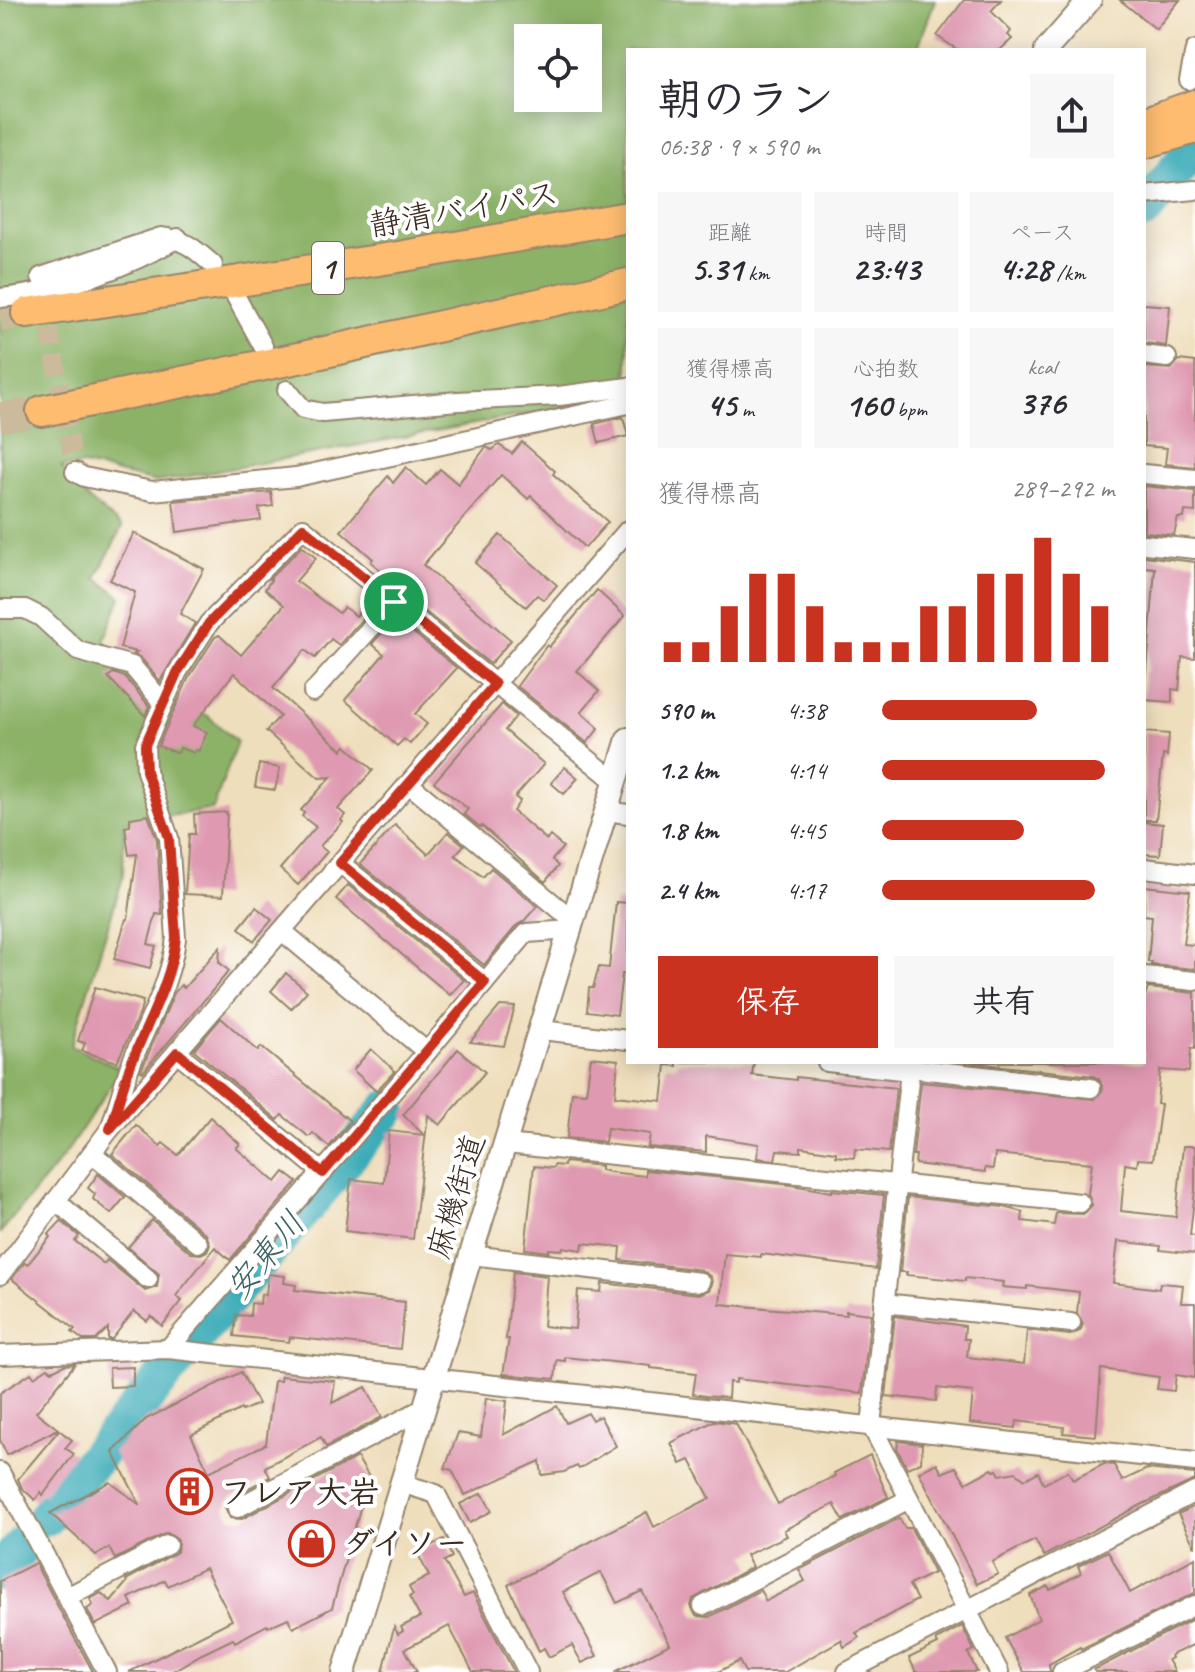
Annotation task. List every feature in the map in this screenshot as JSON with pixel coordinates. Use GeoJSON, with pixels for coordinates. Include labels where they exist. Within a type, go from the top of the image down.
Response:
{"type":"FeatureCollection","features":[{"type":"Feature","properties":{"kind":"highway"},"geometry":{"type":"LineString","coordinates":[[1146,106],[1193,93]]}},
{"type":"Feature","properties":{"kind":"highway"},"geometry":{"type":"LineString","coordinates":[[1146,122],[1193,93]]}},
{"type":"Feature","properties":{"kind":"highway"},"geometry":{"type":"LineString","coordinates":[[1146,144],[1195,130]]}},
{"type":"Feature","properties":{"kind":"highway","name":"静清バイパス"},"geometry":{"type":"LineString","coordinates":[[27,313],[398,257],[626,217]]}},
{"type":"Feature","properties":{"kind":"highway"},"geometry":{"type":"LineString","coordinates":[[42,411],[626,284]]}},
{"type":"Feature","properties":{"kind":"street"},"geometry":{"type":"LineString","coordinates":[[1053,46],[1090,0]]}},
{"type":"Feature","properties":{"kind":"street"},"geometry":{"type":"LineString","coordinates":[[1193,93],[1195,50]]}},
{"type":"Feature","properties":{"kind":"street"},"geometry":{"type":"LineString","coordinates":[[1146,195],[1187,192]]}},
{"type":"Feature","properties":{"kind":"street"},"geometry":{"type":"LineString","coordinates":[[41,277],[161,237],[178,238],[213,265]]}},
{"type":"Feature","properties":{"kind":"street"},"geometry":{"type":"LineString","coordinates":[[0,298],[55,288],[150,254],[178,238]]}},
{"type":"Feature","properties":{"kind":"street"},"geometry":{"type":"LineString","coordinates":[[236,297],[263,346]]}},
{"type":"Feature","properties":{"kind":"street"},"geometry":{"type":"LineString","coordinates":[[1146,355],[1167,358]]}},
{"type":"Feature","properties":{"kind":"street"},"geometry":{"type":"LineString","coordinates":[[287,390],[303,409],[323,413],[559,396],[626,387]]}},
{"type":"Feature","properties":{"kind":"street"},"geometry":{"type":"LineString","coordinates":[[75,472],[84,477],[152,491],[296,477],[626,404]]}},
{"type":"Feature","properties":{"kind":"street"},"geometry":{"type":"LineString","coordinates":[[1146,474],[1195,479]]}},
{"type":"Feature","properties":{"kind":"street"},"geometry":{"type":"LineString","coordinates":[[110,1129],[175,953],[169,838],[146,771],[145,745],[162,702],[209,623],[303,528],[615,781]]}},
{"type":"Feature","properties":{"kind":"street"},"geometry":{"type":"LineString","coordinates":[[0,1275],[110,1129],[626,532]]}},
{"type":"Feature","properties":{"kind":"street"},"geometry":{"type":"LineString","coordinates":[[1146,544],[1195,549]]}},
{"type":"Feature","properties":{"kind":"street"},"geometry":{"type":"LineString","coordinates":[[313,692],[394,602]]}},
{"type":"Feature","properties":{"kind":"street"},"geometry":{"type":"LineString","coordinates":[[0,609],[25,609],[41,617],[78,651],[132,666],[162,702]]}},
{"type":"Feature","properties":{"kind":"street","name":"麻機街道"},"geometry":{"type":"LineString","coordinates":[[344,1672],[573,925],[617,812],[615,781],[626,748]]}},
{"type":"Feature","properties":{"kind":"street"},"geometry":{"type":"LineString","coordinates":[[409,784],[573,925]]}},
{"type":"Feature","properties":{"kind":"street"},"geometry":{"type":"LineString","coordinates":[[340,863],[485,982]]}},
{"type":"Feature","properties":{"kind":"street"},"geometry":{"type":"LineString","coordinates":[[1146,868],[1195,874]]}},
{"type":"Feature","properties":{"kind":"street"},"geometry":{"type":"LineString","coordinates":[[168,1349],[323,1173],[526,933],[573,925]]}},
{"type":"Feature","properties":{"kind":"street"},"geometry":{"type":"LineString","coordinates":[[282,931],[427,1052]]}},
{"type":"Feature","properties":{"kind":"street"},"geometry":{"type":"LineString","coordinates":[[1146,976],[1195,981]]}},
{"type":"Feature","properties":{"kind":"street"},"geometry":{"type":"LineString","coordinates":[[541,1030],[626,1040]]}},
{"type":"Feature","properties":{"kind":"street"},"geometry":{"type":"LineString","coordinates":[[177,1052],[323,1173]]}},
{"type":"Feature","properties":{"kind":"street"},"geometry":{"type":"LineString","coordinates":[[860,1064],[1091,1088]]}},
{"type":"Feature","properties":{"kind":"street"},"geometry":{"type":"LineString","coordinates":[[910,1067],[871,1425],[999,1672]]}},
{"type":"Feature","properties":{"kind":"street"},"geometry":{"type":"LineString","coordinates":[[506,1144],[1080,1203]]}},
{"type":"Feature","properties":{"kind":"street"},"geometry":{"type":"LineString","coordinates":[[92,1153],[198,1243]]}},
{"type":"Feature","properties":{"kind":"street"},"geometry":{"type":"LineString","coordinates":[[56,1201],[148,1279]]}},
{"type":"Feature","properties":{"kind":"street"},"geometry":{"type":"LineString","coordinates":[[471,1255],[700,1282]]}},
{"type":"Feature","properties":{"kind":"street"},"geometry":{"type":"LineString","coordinates":[[884,1303],[1071,1323]]}},
{"type":"Feature","properties":{"kind":"street"},"geometry":{"type":"LineString","coordinates":[[0,1355],[168,1349],[1195,1462]]}},
{"type":"Feature","properties":{"kind":"street"},"geometry":{"type":"LineString","coordinates":[[237,1508],[424,1408]]}},
{"type":"Feature","properties":{"kind":"street"},"geometry":{"type":"LineString","coordinates":[[1,1475],[107,1672]]}},
{"type":"Feature","properties":{"kind":"street"},"geometry":{"type":"LineString","coordinates":[[401,1483],[436,1494],[528,1672]]}},
{"type":"Feature","properties":{"kind":"street"},"geometry":{"type":"LineString","coordinates":[[847,1672],[1195,1492]]}},
{"type":"Feature","properties":{"kind":"street"},"geometry":{"type":"LineString","coordinates":[[703,1606],[909,1499]]}},
{"type":"Feature","properties":{"kind":"street"},"geometry":{"type":"LineString","coordinates":[[67,1597],[167,1545]]}},
{"type":"Feature","properties":{"kind":"street"},"geometry":{"type":"LineString","coordinates":[[1062,1672],[1195,1605]]}},
{"type":"Feature","properties":{"kind":"green space"},"geometry":{"type":"Polygon","coordinates":[[[0,0],[935,0],[918,48],[626,48],[626,396],[157,482],[84,465],[61,467],[87,498],[122,527],[96,578],[121,597],[104,641],[151,693],[207,715],[237,742],[213,809],[124,823],[123,877],[71,1046],[122,1069],[64,1156],[0,1233],[0,0]]]}},
{"type":"Feature","properties":{"kind":"building"},"geometry":{"type":"Polygon","coordinates":[[[964,0],[1001,0],[991,11],[1011,31],[1008,35],[1012,39],[1002,48],[955,48],[937,36],[964,0]]]}},
{"type":"Feature","properties":{"kind":"building"},"geometry":{"type":"Polygon","coordinates":[[[1120,0],[1180,0],[1156,29],[1120,0]]]}},
{"type":"Feature","properties":{"kind":"building"},"geometry":{"type":"Polygon","coordinates":[[[1146,304],[1170,306],[1166,346],[1146,343],[1146,304]]]}},
{"type":"Feature","properties":{"kind":"building"},"geometry":{"type":"Polygon","coordinates":[[[1179,360],[1195,362],[1195,467],[1165,464],[1167,448],[1146,446],[1146,367],[1171,369],[1179,360]]]}},
{"type":"Feature","properties":{"kind":"building"},"geometry":{"type":"Polygon","coordinates":[[[623,417],[626,436],[599,443],[594,424],[623,417]]]}},
{"type":"Feature","properties":{"kind":"building"},"geometry":{"type":"Polygon","coordinates":[[[522,442],[608,522],[585,548],[531,496],[528,499],[501,475],[423,565],[511,640],[490,664],[397,589],[399,586],[371,562],[373,559],[341,531],[388,476],[393,483],[406,467],[426,485],[440,469],[458,484],[486,447],[492,450],[499,445],[512,454],[522,442]]]}},
{"type":"Feature","properties":{"kind":"building"},"geometry":{"type":"Polygon","coordinates":[[[1146,486],[1195,491],[1195,512],[1185,511],[1184,518],[1178,518],[1174,535],[1146,532],[1146,486]]]}},
{"type":"Feature","properties":{"kind":"building"},"geometry":{"type":"Polygon","coordinates":[[[271,492],[273,506],[259,508],[261,520],[177,532],[173,501],[271,492]]]}},
{"type":"Feature","properties":{"kind":"building"},"geometry":{"type":"Polygon","coordinates":[[[134,533],[204,569],[180,614],[195,623],[160,681],[134,654],[137,652],[120,648],[135,592],[110,580],[134,533]]]}},
{"type":"Feature","properties":{"kind":"building"},"geometry":{"type":"Polygon","coordinates":[[[500,535],[557,585],[544,600],[537,595],[526,607],[475,563],[500,535]]]}},
{"type":"Feature","properties":{"kind":"building"},"geometry":{"type":"Polygon","coordinates":[[[302,546],[316,558],[296,581],[339,613],[344,607],[356,616],[361,610],[366,615],[339,645],[331,639],[315,658],[305,650],[273,688],[342,750],[346,746],[373,770],[338,809],[345,815],[341,820],[343,822],[320,846],[327,852],[298,885],[280,869],[316,827],[302,816],[304,813],[301,810],[331,777],[319,778],[266,731],[280,716],[234,673],[193,726],[207,732],[199,751],[195,750],[194,753],[180,748],[178,753],[158,746],[188,679],[215,637],[219,635],[241,655],[284,605],[265,589],[269,579],[302,546]]]}},
{"type":"Feature","properties":{"kind":"building"},"geometry":{"type":"Polygon","coordinates":[[[1146,556],[1195,562],[1195,658],[1182,657],[1179,690],[1172,689],[1172,702],[1146,700],[1155,568],[1146,567],[1146,556]]]}},
{"type":"Feature","properties":{"kind":"building"},"geometry":{"type":"Polygon","coordinates":[[[597,590],[625,616],[577,671],[599,691],[581,712],[599,728],[587,743],[517,686],[547,645],[549,647],[597,590]]]}},
{"type":"Feature","properties":{"kind":"building"},"geometry":{"type":"Polygon","coordinates":[[[395,618],[457,668],[415,714],[427,724],[410,744],[404,739],[397,746],[345,700],[384,654],[372,644],[395,618]]]}},
{"type":"Feature","properties":{"kind":"building"},"geometry":{"type":"Polygon","coordinates":[[[113,673],[125,677],[149,706],[145,716],[108,677],[113,673]]]}},
{"type":"Feature","properties":{"kind":"building"},"geometry":{"type":"Polygon","coordinates":[[[502,704],[516,716],[505,730],[544,764],[515,797],[520,801],[513,811],[547,840],[550,836],[563,847],[552,860],[558,866],[545,882],[464,814],[468,809],[434,782],[502,704]]]}},
{"type":"Feature","properties":{"kind":"building"},"geometry":{"type":"Polygon","coordinates":[[[1146,732],[1169,734],[1167,756],[1163,755],[1156,820],[1146,820],[1146,732]]]}},
{"type":"Feature","properties":{"kind":"building"},"geometry":{"type":"Polygon","coordinates":[[[259,764],[280,768],[275,790],[255,787],[259,764]]]}},
{"type":"Feature","properties":{"kind":"building"},"geometry":{"type":"Polygon","coordinates":[[[565,767],[578,778],[564,794],[551,783],[565,767]]]}},
{"type":"Feature","properties":{"kind":"building"},"geometry":{"type":"Polygon","coordinates":[[[227,812],[223,896],[185,894],[189,834],[195,834],[194,814],[227,812]]]}},
{"type":"Feature","properties":{"kind":"building"},"geometry":{"type":"Polygon","coordinates":[[[148,815],[157,840],[162,915],[156,914],[148,944],[156,946],[150,968],[114,959],[128,919],[137,854],[129,855],[125,827],[130,826],[130,818],[148,815]]]}},
{"type":"Feature","properties":{"kind":"building"},"geometry":{"type":"Polygon","coordinates":[[[1146,822],[1163,824],[1160,855],[1146,854],[1146,822]]]}},
{"type":"Feature","properties":{"kind":"building"},"geometry":{"type":"Polygon","coordinates":[[[395,825],[428,854],[448,832],[464,845],[455,855],[483,877],[491,868],[537,906],[484,965],[360,864],[395,825]]]}},
{"type":"Feature","properties":{"kind":"building"},"geometry":{"type":"Polygon","coordinates":[[[348,885],[464,980],[450,995],[336,899],[348,885]]]}},
{"type":"Feature","properties":{"kind":"building"},"geometry":{"type":"Polygon","coordinates":[[[1146,886],[1190,891],[1183,944],[1195,945],[1195,969],[1151,965],[1152,962],[1148,962],[1152,916],[1146,915],[1146,886]]]}},
{"type":"Feature","properties":{"kind":"building"},"geometry":{"type":"Polygon","coordinates":[[[616,902],[626,903],[626,975],[622,974],[617,1015],[587,1011],[589,988],[593,988],[599,967],[609,968],[616,902]]]}},
{"type":"Feature","properties":{"kind":"building"},"geometry":{"type":"Polygon","coordinates":[[[256,907],[272,920],[254,941],[239,928],[256,907]]]}},
{"type":"Feature","properties":{"kind":"building"},"geometry":{"type":"Polygon","coordinates":[[[220,947],[219,962],[229,971],[141,1071],[174,993],[181,985],[184,988],[220,947]]]}},
{"type":"Feature","properties":{"kind":"building"},"geometry":{"type":"Polygon","coordinates":[[[286,973],[307,991],[291,1009],[271,991],[286,973]]]}},
{"type":"Feature","properties":{"kind":"building"},"geometry":{"type":"Polygon","coordinates":[[[95,987],[143,1001],[117,1062],[82,1051],[85,1043],[78,1041],[95,987]]]}},
{"type":"Feature","properties":{"kind":"building"},"geometry":{"type":"Polygon","coordinates":[[[1148,988],[1195,993],[1195,1049],[1191,1048],[1189,1072],[1160,1070],[1157,1104],[1161,1104],[1153,1160],[1138,1159],[1137,1166],[1125,1164],[1121,1211],[1176,1217],[1183,1146],[1195,1146],[1195,1190],[1190,1235],[1195,1236],[1195,1254],[1118,1241],[1113,1283],[1159,1289],[1160,1283],[1183,1285],[1181,1303],[1195,1303],[1195,1378],[1176,1375],[1174,1391],[1157,1389],[1159,1377],[1101,1369],[1096,1436],[1063,1433],[1064,1427],[1017,1421],[1016,1428],[970,1423],[973,1392],[937,1388],[936,1401],[886,1396],[895,1316],[965,1326],[964,1339],[969,1339],[967,1357],[1024,1364],[1027,1330],[1070,1335],[1080,1331],[1083,1324],[1077,1313],[1079,1292],[1027,1286],[1027,1289],[1002,1287],[1003,1282],[965,1278],[965,1281],[900,1272],[908,1197],[1004,1207],[1023,1212],[1022,1221],[1054,1225],[1056,1213],[1084,1214],[1092,1205],[1088,1194],[1092,1163],[995,1154],[993,1169],[985,1168],[985,1172],[915,1164],[916,1155],[913,1155],[921,1082],[1095,1099],[1103,1089],[1099,1079],[1093,1076],[983,1064],[1146,1064],[1148,988]]]}},
{"type":"Feature","properties":{"kind":"building"},"geometry":{"type":"Polygon","coordinates":[[[500,1006],[515,1007],[504,1046],[470,1042],[500,1006]]]}},
{"type":"Feature","properties":{"kind":"building"},"geometry":{"type":"Polygon","coordinates":[[[221,1018],[258,1051],[261,1047],[350,1121],[329,1147],[313,1133],[309,1137],[282,1115],[278,1120],[194,1050],[221,1018]]]}},
{"type":"Feature","properties":{"kind":"building"},"geometry":{"type":"Polygon","coordinates":[[[371,1049],[395,1071],[376,1091],[353,1070],[371,1049]]]}},
{"type":"Feature","properties":{"kind":"building"},"geometry":{"type":"Polygon","coordinates":[[[458,1049],[485,1072],[440,1125],[428,1115],[413,1239],[345,1231],[351,1179],[384,1183],[389,1131],[424,1135],[403,1115],[458,1049]]]}},
{"type":"Feature","properties":{"kind":"building"},"geometry":{"type":"Polygon","coordinates":[[[591,1057],[618,1060],[615,1096],[662,1101],[666,1065],[677,1064],[754,1064],[752,1075],[896,1088],[889,1152],[855,1149],[854,1158],[801,1147],[801,1152],[777,1150],[775,1160],[757,1158],[759,1144],[706,1136],[706,1152],[648,1147],[650,1134],[607,1128],[605,1142],[567,1138],[572,1092],[586,1093],[591,1057]]]}},
{"type":"Feature","properties":{"kind":"building"},"geometry":{"type":"Polygon","coordinates":[[[210,1117],[240,1144],[236,1148],[276,1182],[284,1172],[297,1182],[230,1260],[215,1247],[176,1296],[182,1301],[162,1326],[151,1316],[147,1321],[134,1311],[112,1339],[108,1339],[108,1328],[96,1340],[83,1340],[72,1332],[75,1329],[12,1279],[25,1262],[28,1264],[61,1221],[79,1236],[75,1241],[104,1264],[107,1260],[145,1291],[157,1287],[159,1274],[128,1247],[152,1220],[191,1253],[207,1251],[210,1244],[206,1234],[112,1154],[136,1125],[160,1146],[163,1143],[178,1155],[210,1117]]]}},
{"type":"Feature","properties":{"kind":"building"},"geometry":{"type":"Polygon","coordinates":[[[565,1162],[645,1176],[645,1170],[832,1192],[884,1195],[876,1269],[761,1254],[761,1257],[725,1254],[723,1271],[720,1304],[846,1315],[846,1311],[871,1314],[862,1393],[736,1379],[736,1383],[729,1382],[728,1398],[706,1396],[693,1394],[696,1373],[565,1357],[565,1361],[557,1360],[555,1379],[503,1374],[509,1339],[506,1339],[513,1272],[547,1276],[543,1326],[575,1329],[578,1290],[601,1292],[602,1283],[699,1294],[709,1290],[712,1284],[711,1277],[701,1270],[620,1260],[621,1247],[583,1243],[582,1250],[563,1247],[562,1250],[549,1249],[549,1252],[525,1249],[534,1166],[553,1168],[554,1165],[564,1166],[565,1162]]]}},
{"type":"Feature","properties":{"kind":"building"},"geometry":{"type":"Polygon","coordinates":[[[98,1174],[125,1197],[111,1214],[93,1199],[95,1194],[88,1188],[98,1174]]]}},
{"type":"Feature","properties":{"kind":"building"},"geometry":{"type":"Polygon","coordinates":[[[268,1274],[285,1276],[284,1283],[296,1285],[295,1290],[405,1302],[400,1349],[290,1337],[289,1342],[234,1336],[236,1315],[250,1316],[251,1303],[260,1304],[261,1294],[266,1295],[268,1274]]]}},
{"type":"Feature","properties":{"kind":"building"},"geometry":{"type":"Polygon","coordinates":[[[75,1364],[36,1412],[58,1429],[7,1455],[0,1440],[0,1393],[31,1373],[34,1377],[48,1368],[52,1371],[75,1364]]]}},
{"type":"Feature","properties":{"kind":"building"},"geometry":{"type":"Polygon","coordinates":[[[133,1367],[133,1386],[110,1387],[109,1368],[133,1367]]]}},
{"type":"Feature","properties":{"kind":"building"},"geometry":{"type":"Polygon","coordinates":[[[241,1372],[258,1404],[241,1409],[191,1435],[209,1472],[266,1444],[274,1381],[280,1381],[281,1376],[335,1381],[332,1403],[366,1387],[382,1417],[326,1447],[321,1437],[265,1467],[270,1477],[231,1497],[225,1507],[230,1518],[242,1519],[357,1457],[369,1477],[332,1608],[293,1628],[288,1618],[267,1625],[235,1642],[233,1639],[200,1655],[171,1672],[129,1672],[232,1620],[205,1568],[168,1586],[165,1580],[129,1598],[133,1606],[95,1625],[87,1609],[93,1605],[90,1599],[101,1593],[111,1601],[126,1580],[177,1552],[178,1540],[167,1533],[115,1559],[109,1548],[96,1555],[50,1513],[110,1482],[140,1505],[113,1452],[146,1419],[241,1372]]]}},
{"type":"Feature","properties":{"kind":"building"},"geometry":{"type":"Polygon","coordinates":[[[486,1398],[507,1401],[503,1435],[557,1406],[566,1423],[588,1413],[592,1420],[600,1416],[616,1446],[579,1469],[577,1466],[564,1472],[542,1475],[540,1461],[465,1495],[452,1470],[445,1468],[458,1433],[481,1437],[486,1398]]]}},
{"type":"Feature","properties":{"kind":"building"},"geometry":{"type":"Polygon","coordinates":[[[714,1421],[736,1424],[778,1504],[870,1455],[888,1497],[843,1520],[834,1504],[784,1530],[787,1536],[746,1555],[752,1567],[693,1599],[691,1606],[696,1616],[709,1617],[760,1590],[766,1601],[805,1581],[799,1570],[899,1518],[905,1528],[911,1528],[934,1573],[909,1585],[917,1600],[856,1633],[859,1638],[844,1647],[841,1640],[785,1672],[745,1672],[739,1661],[718,1672],[615,1672],[670,1644],[642,1591],[617,1603],[601,1572],[563,1592],[597,1656],[582,1663],[572,1645],[549,1657],[544,1648],[539,1651],[508,1585],[647,1512],[654,1527],[710,1498],[690,1460],[681,1464],[671,1443],[714,1421]]]}},
{"type":"Feature","properties":{"kind":"building"},"geometry":{"type":"Polygon","coordinates":[[[59,1430],[72,1440],[65,1448],[74,1454],[43,1495],[41,1492],[35,1500],[22,1488],[18,1479],[59,1430]]]}},
{"type":"Feature","properties":{"kind":"building"},"geometry":{"type":"Polygon","coordinates":[[[898,1441],[922,1444],[921,1462],[907,1468],[897,1449],[898,1441]]]}},
{"type":"Feature","properties":{"kind":"building"},"geometry":{"type":"Polygon","coordinates":[[[937,1463],[942,1473],[956,1467],[966,1483],[992,1469],[1000,1475],[1016,1472],[1025,1479],[1038,1472],[1044,1484],[1068,1471],[1073,1480],[1104,1464],[1114,1465],[1122,1481],[1147,1469],[1195,1474],[1195,1480],[1044,1556],[1035,1540],[992,1562],[998,1574],[977,1584],[919,1472],[937,1463]]]}},
{"type":"Feature","properties":{"kind":"building"},"geometry":{"type":"Polygon","coordinates":[[[482,1493],[492,1511],[470,1523],[460,1504],[482,1493]]]}},
{"type":"Feature","properties":{"kind":"building"},"geometry":{"type":"Polygon","coordinates":[[[1195,1506],[1195,1547],[1178,1514],[1195,1506]]]}},
{"type":"Feature","properties":{"kind":"building"},"geometry":{"type":"Polygon","coordinates":[[[444,1539],[452,1557],[444,1561],[464,1597],[473,1593],[514,1672],[473,1672],[449,1626],[405,1649],[417,1672],[383,1672],[394,1627],[398,1634],[403,1631],[401,1627],[420,1617],[409,1597],[413,1595],[409,1587],[429,1576],[417,1552],[444,1539]]]}},
{"type":"Feature","properties":{"kind":"building"},"geometry":{"type":"Polygon","coordinates":[[[1108,1551],[1130,1593],[1195,1558],[1195,1593],[1080,1647],[1049,1664],[1050,1672],[1024,1672],[1005,1638],[1039,1619],[1030,1595],[1048,1586],[1050,1590],[1081,1573],[1078,1566],[1108,1551]]]}},
{"type":"Feature","properties":{"kind":"building"},"geometry":{"type":"Polygon","coordinates":[[[35,1563],[93,1672],[0,1672],[0,1581],[35,1563]]]}},
{"type":"Feature","properties":{"kind":"building"},"geometry":{"type":"Polygon","coordinates":[[[1195,1618],[1195,1644],[1171,1655],[1172,1658],[1168,1660],[1175,1672],[1095,1672],[1094,1670],[1195,1618]]]}},
{"type":"Feature","properties":{"kind":"building"},"geometry":{"type":"Polygon","coordinates":[[[962,1626],[974,1650],[968,1653],[977,1672],[916,1672],[909,1658],[938,1644],[936,1640],[962,1626]]]}},
{"type":"Feature","properties":{"kind":"waterway","name":"安東川"},"geometry":{"type":"LineString","coordinates":[[1146,208],[1195,146]]}},
{"type":"Feature","properties":{"kind":"waterway","name":"安東川"},"geometry":{"type":"LineString","coordinates":[[194,1339],[388,1109]]}},
{"type":"Feature","properties":{"kind":"waterway","name":"安東川"},"geometry":{"type":"LineString","coordinates":[[46,1517],[178,1359]]}},
{"type":"Feature","properties":{"kind":"waterway","name":"安東川"},"geometry":{"type":"LineString","coordinates":[[0,1572],[26,1541]]}},
{"type":"Feature","properties":{"kind":"tunnel"},"geometry":{"type":"LineString","coordinates":[[45,303],[75,472]]}},
{"type":"Feature","properties":{"kind":"tunnel"},"geometry":{"type":"LineString","coordinates":[[0,317],[27,313]]}},
{"type":"Feature","properties":{"kind":"tunnel"},"geometry":{"type":"LineString","coordinates":[[0,417],[42,411]]}},
{"type":"Feature","properties":{"kind":"place","name":"フレア大岩"},"geometry":{"type":"Point","coordinates":[189,1492]}},
{"type":"Feature","properties":{"kind":"place","name":"ダイソー"},"geometry":{"type":"Point","coordinates":[312,1543]}},
{"type":"Feature","properties":{"kind":"route"},"geometry":{"type":"LineString","coordinates":[[303,528],[394,602],[495,684],[340,863],[485,982],[323,1173],[177,1052],[110,1129],[175,953],[169,838],[146,771],[145,745],[177,673],[209,623],[303,528]]}}]}
